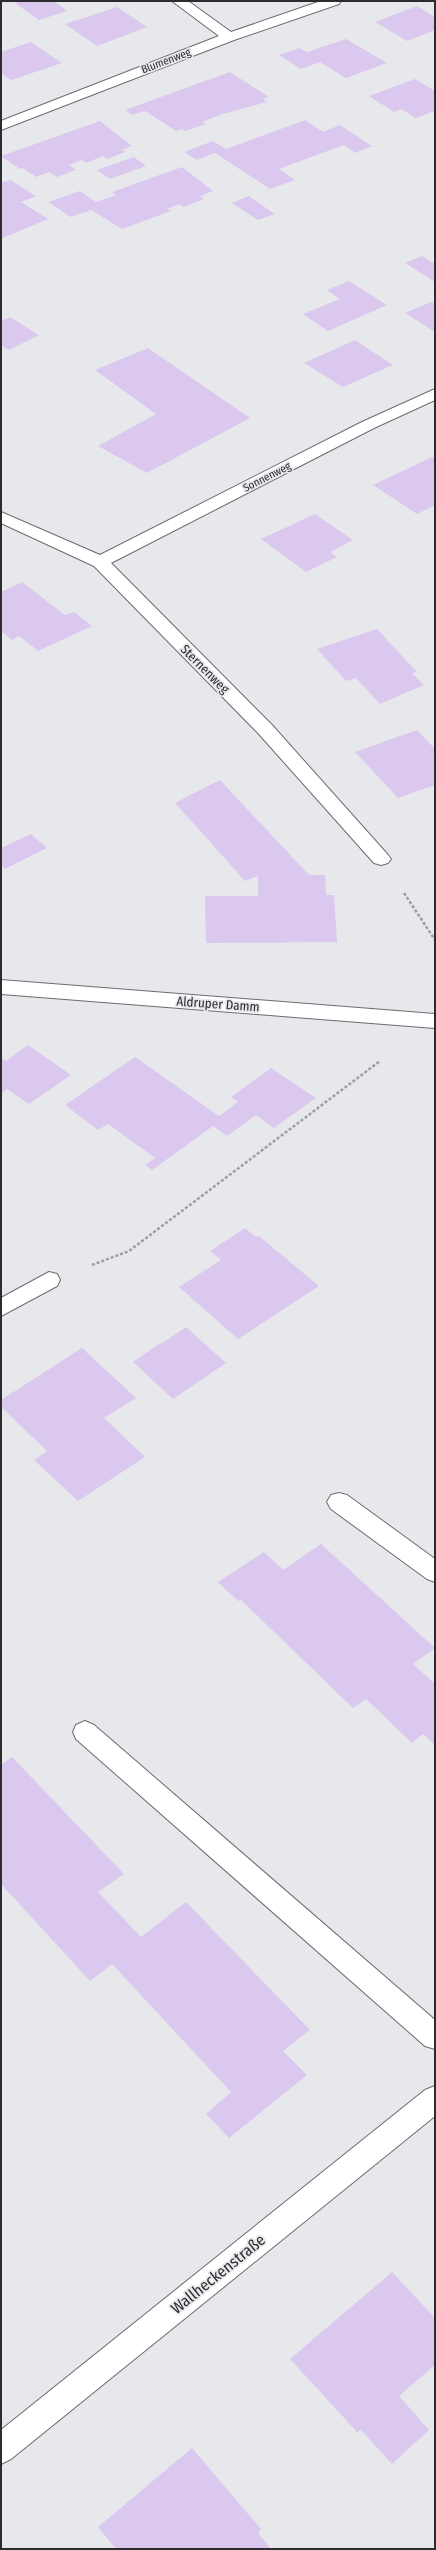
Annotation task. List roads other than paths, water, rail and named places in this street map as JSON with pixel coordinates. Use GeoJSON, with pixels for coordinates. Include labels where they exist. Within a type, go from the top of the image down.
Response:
{"type":"FeatureCollection","features":[{"type":"Feature","properties":{"kind":"street"},"geometry":{"type":"LineString","coordinates":[[179,1],[228,37]]}},
{"type":"Feature","properties":{"kind":"street","name":"Blumenweg"},"geometry":{"type":"LineString","coordinates":[[1,126],[228,37],[334,1]]}},
{"type":"Feature","properties":{"kind":"street","name":"Sonnenweg"},"geometry":{"type":"LineString","coordinates":[[100,562],[368,425],[435,394]]}},
{"type":"Feature","properties":{"kind":"street","name":"Sternenweg"},"geometry":{"type":"LineString","coordinates":[[1,517],[100,562],[265,730],[381,859]]}},
{"type":"Feature","properties":{"kind":"street","name":"Aldruper Damm"},"geometry":{"type":"LineString","coordinates":[[1,987],[434,1021]]}},
{"type":"Feature","properties":{"kind":"street"},"geometry":{"type":"LineString","coordinates":[[1,1308],[49,1280]]}},
{"type":"Feature","properties":{"kind":"street"},"geometry":{"type":"LineString","coordinates":[[339,1502],[435,1572]]}},
{"type":"Feature","properties":{"kind":"street"},"geometry":{"type":"LineString","coordinates":[[85,1732],[435,2037]]}},
{"type":"Feature","properties":{"kind":"street","name":"Wallheckenstraße"},"geometry":{"type":"LineString","coordinates":[[1,2450],[435,2099]]}}]}
